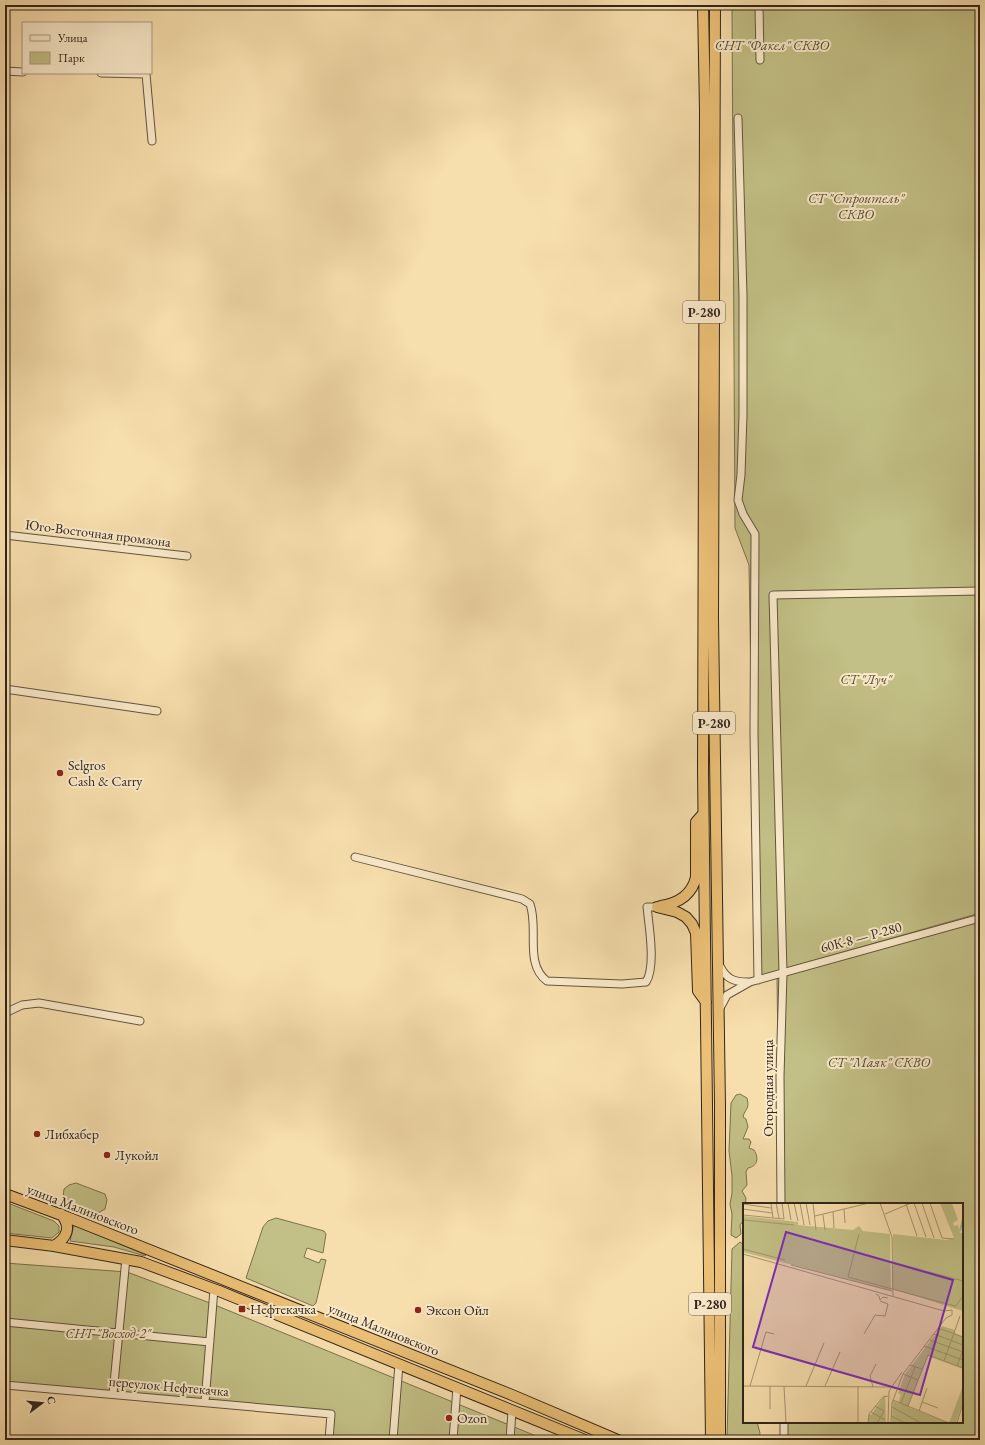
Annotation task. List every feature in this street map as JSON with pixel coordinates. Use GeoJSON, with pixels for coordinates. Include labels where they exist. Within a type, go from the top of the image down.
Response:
{"type":"FeatureCollection","features":[{"type":"Feature","properties":{"kind":"highway","name":"Р-280"},"geometry":{"type":"LineString","coordinates":[[703,5],[705,111],[703,819],[708,1106],[711,1440]]}},
{"type":"Feature","properties":{"kind":"highway","name":"Р-280"},"geometry":{"type":"LineString","coordinates":[[715,5],[713,627],[720,1106],[720,1440]]}},
{"type":"Feature","properties":{"kind":"highway"},"geometry":{"type":"LineString","coordinates":[[657,907],[669,905],[690,893],[696,877],[696,822],[703,819],[709,819],[716,824]]}},
{"type":"Feature","properties":{"kind":"highway"},"geometry":{"type":"LineString","coordinates":[[657,907],[677,912],[686,917],[692,924],[697,938],[698,991],[706,1002]]}},
{"type":"Feature","properties":{"kind":"highway"},"geometry":{"type":"LineString","coordinates":[[708,1106],[716,1108],[720,1106]]}},
{"type":"Feature","properties":{"kind":"highway","name":"улица Малиновского"},"geometry":{"type":"LineString","coordinates":[[5,1194],[61,1214],[505,1392],[618,1440]]}},
{"type":"Feature","properties":{"kind":"highway"},"geometry":{"type":"LineString","coordinates":[[54,1246],[62,1241],[68,1232],[67,1224],[61,1214]]}},
{"type":"Feature","properties":{"kind":"highway","name":"улица Малиновского"},"geometry":{"type":"LineString","coordinates":[[5,1240],[54,1246],[126,1258],[140,1262],[214,1289],[457,1387],[512,1410],[568,1437],[585,1440]]}},
{"type":"Feature","properties":{"kind":"street"},"geometry":{"type":"LineString","coordinates":[[759,5],[760,60]]}},
{"type":"Feature","properties":{"kind":"street"},"geometry":{"type":"LineString","coordinates":[[5,72],[22,72]]}},
{"type":"Feature","properties":{"kind":"street"},"geometry":{"type":"LineString","coordinates":[[146,74],[152,141]]}},
{"type":"Feature","properties":{"kind":"street"},"geometry":{"type":"LineString","coordinates":[[738,118],[743,296],[743,415],[741,475],[738,500],[743,514],[756,534],[754,733],[758,980]]}},
{"type":"Feature","properties":{"kind":"street","name":"Юго-Восточная промзона"},"geometry":{"type":"LineString","coordinates":[[5,535],[187,556]]}},
{"type":"Feature","properties":{"kind":"street","name":"Огородная улица"},"geometry":{"type":"LineString","coordinates":[[781,1203],[780,1076],[782,973],[774,595],[980,591]]}},
{"type":"Feature","properties":{"kind":"street"},"geometry":{"type":"LineString","coordinates":[[5,689],[157,711]]}},
{"type":"Feature","properties":{"kind":"street"},"geometry":{"type":"LineString","coordinates":[[355,858],[522,899],[530,904],[532,911],[534,960],[537,969],[547,981],[622,984],[646,982],[650,976],[651,965],[648,907],[657,907]]}},
{"type":"Feature","properties":{"kind":"street","name":"60К-8 — Р-280"},"geometry":{"type":"LineString","coordinates":[[718,1014],[722,1001],[727,994],[750,982],[980,918]]}},
{"type":"Feature","properties":{"kind":"street","name":"60К-8 — Р-280"},"geometry":{"type":"LineString","coordinates":[[717,960],[727,978],[733,981],[750,982]]}},
{"type":"Feature","properties":{"kind":"street"},"geometry":{"type":"LineString","coordinates":[[5,1013],[22,1005],[39,1003],[140,1021]]}},
{"type":"Feature","properties":{"kind":"street"},"geometry":{"type":"LineString","coordinates":[[113,1394],[126,1258]]}},
{"type":"Feature","properties":{"kind":"street"},"geometry":{"type":"LineString","coordinates":[[205,1402],[214,1289]]}},
{"type":"Feature","properties":{"kind":"street"},"geometry":{"type":"LineString","coordinates":[[5,1322],[120,1332],[210,1342]]}},
{"type":"Feature","properties":{"kind":"street"},"geometry":{"type":"LineString","coordinates":[[393,1440],[399,1364]]}},
{"type":"Feature","properties":{"kind":"street","name":"переулок Нефтекачка"},"geometry":{"type":"LineString","coordinates":[[5,1385],[331,1414],[330,1440]]}},
{"type":"Feature","properties":{"kind":"street"},"geometry":{"type":"LineString","coordinates":[[453,1440],[457,1387]]}},
{"type":"Feature","properties":{"kind":"street"},"geometry":{"type":"LineString","coordinates":[[510,1440],[512,1410]]}},
{"type":"Feature","properties":{"kind":"street"},"geometry":{"type":"LineString","coordinates":[[784,1423],[784,1440]]}},
{"type":"Feature","properties":{"kind":"green space"},"geometry":{"type":"Polygon","coordinates":[[[732,5],[980,5],[980,913],[756,977],[749,565],[735,528],[732,5]]]}},
{"type":"Feature","properties":{"kind":"green space","name":"СТ \"Маяк\" СКВО"},"geometry":{"type":"Polygon","coordinates":[[[980,921],[980,1440],[783,1440],[782,1423],[963,1423],[963,1203],[780,1203],[777,978],[980,921]]]}},
{"type":"Feature","properties":{"kind":"green space"},"geometry":{"type":"Polygon","coordinates":[[[740,1094],[747,1098],[748,1107],[743,1117],[746,1119],[748,1127],[743,1139],[749,1139],[751,1142],[749,1148],[754,1150],[757,1156],[757,1161],[756,1164],[748,1168],[746,1172],[747,1185],[742,1191],[746,1198],[746,1203],[743,1203],[743,1221],[740,1225],[741,1234],[736,1238],[731,1235],[732,1214],[730,1204],[732,1193],[732,1176],[729,1151],[731,1103],[736,1095],[740,1094]]]}},
{"type":"Feature","properties":{"kind":"green space"},"geometry":{"type":"Polygon","coordinates":[[[76,1183],[105,1194],[107,1200],[105,1209],[89,1218],[62,1206],[64,1189],[69,1185],[76,1183]]]}},
{"type":"Feature","properties":{"kind":"green space"},"geometry":{"type":"Polygon","coordinates":[[[5,1202],[54,1221],[59,1226],[59,1232],[52,1238],[5,1233],[5,1202]]]}},
{"type":"Feature","properties":{"kind":"green space"},"geometry":{"type":"Polygon","coordinates":[[[276,1218],[324,1231],[326,1234],[323,1253],[307,1248],[304,1257],[319,1263],[321,1259],[326,1260],[316,1303],[313,1306],[246,1278],[263,1227],[268,1221],[276,1218]]]}},
{"type":"Feature","properties":{"kind":"green space"},"geometry":{"type":"Polygon","coordinates":[[[74,1225],[146,1255],[145,1256],[114,1247],[70,1241],[74,1225]]]}},
{"type":"Feature","properties":{"kind":"green space"},"geometry":{"type":"Polygon","coordinates":[[[740,1242],[743,1244],[743,1423],[757,1423],[760,1433],[759,1440],[727,1440],[732,1249],[740,1242]]]}},
{"type":"Feature","properties":{"kind":"green space","name":"СНТ \"Восход-2\""},"geometry":{"type":"Polygon","coordinates":[[[5,1263],[127,1272],[210,1303],[546,1440],[327,1440],[329,1416],[5,1386],[5,1263]]]}},
{"type":"Feature","properties":{"kind":"place","name":"Selgros Cash & Carry"},"geometry":{"type":"Point","coordinates":[60,773]}},
{"type":"Feature","properties":{"kind":"place","name":"Либхабер"},"geometry":{"type":"Point","coordinates":[37,1134]}},
{"type":"Feature","properties":{"kind":"place","name":"Лукойл"},"geometry":{"type":"Point","coordinates":[107,1155]}},
{"type":"Feature","properties":{"kind":"place","name":"Нефтекачка"},"geometry":{"type":"Point","coordinates":[242,1309]}},
{"type":"Feature","properties":{"kind":"place","name":"Эксон Ойл"},"geometry":{"type":"Point","coordinates":[418,1310]}},
{"type":"Feature","properties":{"kind":"place","name":"Ozon"},"geometry":{"type":"Point","coordinates":[449,1418]}},
{"type":"Feature","properties":{"kind":"park label","name":"СНТ \"Факел\" СКВО"},"geometry":{"type":"Point","coordinates":[772,45]}},
{"type":"Feature","properties":{"kind":"park label","name":"СТ \"Строитель\" СКВО"},"geometry":{"type":"Point","coordinates":[856,206]}},
{"type":"Feature","properties":{"kind":"park label","name":"СТ \"Луч\""},"geometry":{"type":"Point","coordinates":[866,679]}}]}
